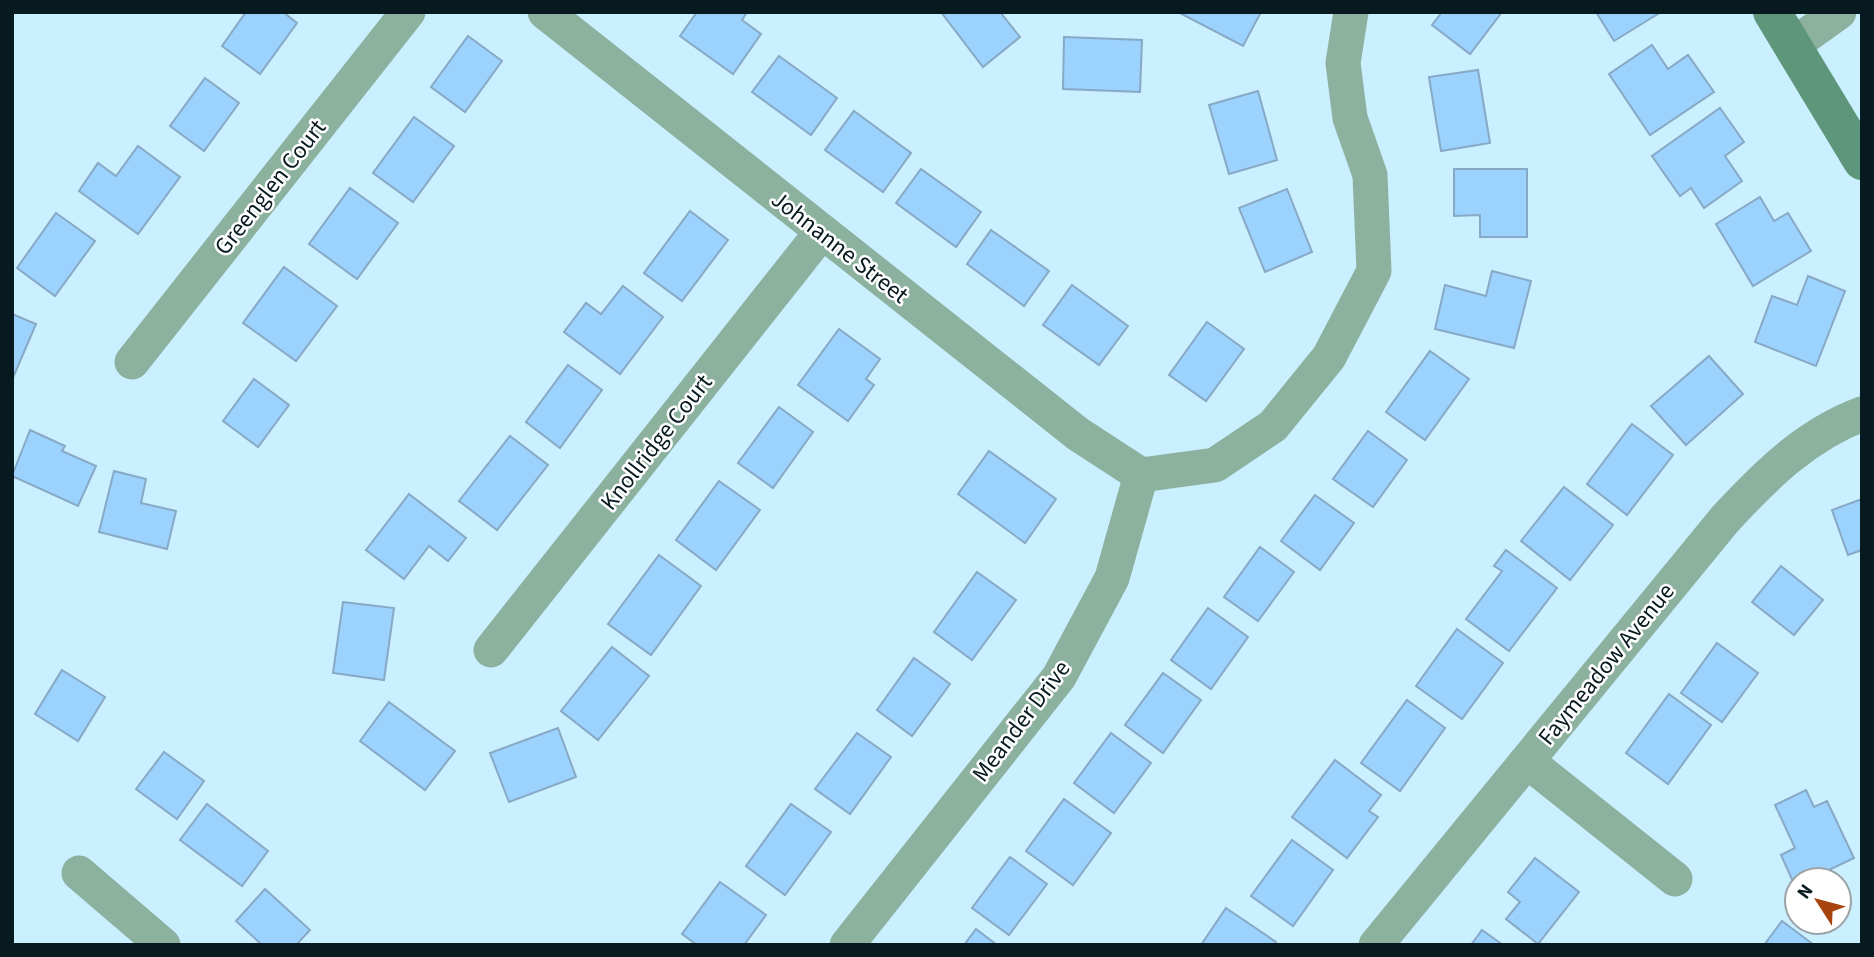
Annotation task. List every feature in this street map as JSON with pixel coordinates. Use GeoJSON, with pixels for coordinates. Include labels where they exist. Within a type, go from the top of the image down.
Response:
{"type":"FeatureCollection","features":[{"type":"Feature","properties":{"kind":"street","name":"Greenglen Court"},"geometry":{"type":"LineString","coordinates":[[132,362],[408,12]]}},
{"type":"Feature","properties":{"kind":"street","name":"Johnanne Street"},"geometry":{"type":"LineString","coordinates":[[545,12],[1078,434],[1141,475]]}},
{"type":"Feature","properties":{"kind":"street"},"geometry":{"type":"LineString","coordinates":[[1141,475],[1215,465],[1273,426],[1329,357],[1374,271],[1370,175],[1350,118],[1343,63],[1351,12]]}},
{"type":"Feature","properties":{"kind":"street"},"geometry":{"type":"LineString","coordinates":[[1772,12],[1862,161]]}},
{"type":"Feature","properties":{"kind":"street"},"geometry":{"type":"LineString","coordinates":[[1793,45],[1839,12]]}},
{"type":"Feature","properties":{"kind":"street","name":"Knollridge Court"},"geometry":{"type":"LineString","coordinates":[[491,650],[821,233]]}},
{"type":"Feature","properties":{"kind":"street","name":"Faymeadow Avenue"},"geometry":{"type":"LineString","coordinates":[[1376,945],[1726,518],[1774,467],[1832,425],[1862,414]]}},
{"type":"Feature","properties":{"kind":"street","name":"Meander Drive"},"geometry":{"type":"LineString","coordinates":[[847,945],[1059,677],[1112,579],[1141,475]]}},
{"type":"Feature","properties":{"kind":"street"},"geometry":{"type":"LineString","coordinates":[[1527,761],[1675,879]]}},
{"type":"Feature","properties":{"kind":"street"},"geometry":{"type":"LineString","coordinates":[[79,873],[163,945]]}},
{"type":"Feature","properties":{"kind":"building"},"geometry":{"type":"Polygon","coordinates":[[[246,12],[283,12],[297,23],[260,74],[222,46],[246,12]]]}},
{"type":"Feature","properties":{"kind":"building"},"geometry":{"type":"Polygon","coordinates":[[[697,12],[747,12],[742,20],[761,34],[733,74],[680,36],[697,12]]]}},
{"type":"Feature","properties":{"kind":"building"},"geometry":{"type":"Polygon","coordinates":[[[941,12],[1000,12],[1020,37],[983,67],[941,12]]]}},
{"type":"Feature","properties":{"kind":"building"},"geometry":{"type":"Polygon","coordinates":[[[1178,12],[1261,12],[1243,46],[1178,12]]]}},
{"type":"Feature","properties":{"kind":"building"},"geometry":{"type":"Polygon","coordinates":[[[1442,12],[1502,12],[1470,54],[1432,25],[1442,12]]]}},
{"type":"Feature","properties":{"kind":"building"},"geometry":{"type":"Polygon","coordinates":[[[1596,12],[1661,12],[1614,41],[1596,12]]]}},
{"type":"Feature","properties":{"kind":"building"},"geometry":{"type":"Polygon","coordinates":[[[468,36],[502,61],[465,112],[431,87],[468,36]]]}},
{"type":"Feature","properties":{"kind":"building"},"geometry":{"type":"Polygon","coordinates":[[[1064,37],[1142,40],[1140,92],[1063,89],[1064,37]]]}},
{"type":"Feature","properties":{"kind":"building"},"geometry":{"type":"Polygon","coordinates":[[[1652,45],[1668,69],[1688,55],[1714,92],[1650,135],[1609,74],[1652,45]]]}},
{"type":"Feature","properties":{"kind":"building"},"geometry":{"type":"Polygon","coordinates":[[[779,56],[837,98],[811,135],[752,92],[779,56]]]}},
{"type":"Feature","properties":{"kind":"building"},"geometry":{"type":"Polygon","coordinates":[[[1478,70],[1490,143],[1441,151],[1429,77],[1478,70]]]}},
{"type":"Feature","properties":{"kind":"building"},"geometry":{"type":"Polygon","coordinates":[[[205,78],[239,103],[204,151],[170,126],[205,78]]]}},
{"type":"Feature","properties":{"kind":"building"},"geometry":{"type":"Polygon","coordinates":[[[1258,91],[1277,160],[1229,174],[1209,105],[1258,91]]]}},
{"type":"Feature","properties":{"kind":"building"},"geometry":{"type":"Polygon","coordinates":[[[1720,108],[1744,142],[1725,156],[1742,181],[1704,208],[1691,188],[1680,196],[1652,156],[1720,108]]]}},
{"type":"Feature","properties":{"kind":"building"},"geometry":{"type":"Polygon","coordinates":[[[854,111],[911,153],[883,192],[825,150],[854,111]]]}},
{"type":"Feature","properties":{"kind":"building"},"geometry":{"type":"Polygon","coordinates":[[[414,117],[454,146],[413,202],[373,173],[414,117]]]}},
{"type":"Feature","properties":{"kind":"building"},"geometry":{"type":"Polygon","coordinates":[[[138,146],[180,177],[138,234],[79,191],[98,163],[116,176],[138,146]]]}},
{"type":"Feature","properties":{"kind":"building"},"geometry":{"type":"Polygon","coordinates":[[[921,169],[981,212],[956,247],[896,203],[921,169]]]}},
{"type":"Feature","properties":{"kind":"building"},"geometry":{"type":"Polygon","coordinates":[[[1454,169],[1527,169],[1527,237],[1480,237],[1480,215],[1454,216],[1454,169]]]}},
{"type":"Feature","properties":{"kind":"building"},"geometry":{"type":"Polygon","coordinates":[[[350,188],[398,223],[357,279],[309,244],[350,188]]]}},
{"type":"Feature","properties":{"kind":"building"},"geometry":{"type":"Polygon","coordinates":[[[1287,189],[1312,252],[1265,272],[1239,208],[1287,189]]]}},
{"type":"Feature","properties":{"kind":"building"},"geometry":{"type":"Polygon","coordinates":[[[1760,197],[1774,221],[1788,213],[1811,251],[1753,286],[1716,224],[1760,197]]]}},
{"type":"Feature","properties":{"kind":"building"},"geometry":{"type":"Polygon","coordinates":[[[690,211],[728,240],[682,301],[644,273],[690,211]]]}},
{"type":"Feature","properties":{"kind":"building"},"geometry":{"type":"Polygon","coordinates":[[[56,213],[95,241],[55,296],[17,268],[56,213]]]}},
{"type":"Feature","properties":{"kind":"building"},"geometry":{"type":"Polygon","coordinates":[[[991,230],[1049,271],[1024,306],[967,264],[991,230]]]}},
{"type":"Feature","properties":{"kind":"building"},"geometry":{"type":"Polygon","coordinates":[[[284,267],[337,306],[296,361],[243,323],[284,267]]]}},
{"type":"Feature","properties":{"kind":"building"},"geometry":{"type":"Polygon","coordinates":[[[1492,271],[1531,281],[1514,348],[1435,329],[1445,285],[1486,296],[1492,271]]]}},
{"type":"Feature","properties":{"kind":"building"},"geometry":{"type":"Polygon","coordinates":[[[1808,276],[1845,291],[1816,366],[1755,342],[1772,296],[1797,305],[1808,276]]]}},
{"type":"Feature","properties":{"kind":"building"},"geometry":{"type":"Polygon","coordinates":[[[1072,285],[1128,326],[1099,365],[1043,325],[1072,285]]]}},
{"type":"Feature","properties":{"kind":"building"},"geometry":{"type":"Polygon","coordinates":[[[623,286],[663,317],[620,374],[564,332],[586,303],[601,314],[623,286]]]}},
{"type":"Feature","properties":{"kind":"building"},"geometry":{"type":"Polygon","coordinates":[[[12,314],[36,324],[12,380],[12,314]]]}},
{"type":"Feature","properties":{"kind":"building"},"geometry":{"type":"Polygon","coordinates":[[[1207,322],[1244,349],[1206,401],[1169,375],[1207,322]]]}},
{"type":"Feature","properties":{"kind":"building"},"geometry":{"type":"Polygon","coordinates":[[[839,329],[880,359],[866,379],[874,385],[848,421],[798,385],[839,329]]]}},
{"type":"Feature","properties":{"kind":"building"},"geometry":{"type":"Polygon","coordinates":[[[1430,351],[1469,379],[1425,440],[1386,412],[1430,351]]]}},
{"type":"Feature","properties":{"kind":"building"},"geometry":{"type":"Polygon","coordinates":[[[1709,356],[1743,394],[1686,445],[1651,406],[1709,356]]]}},
{"type":"Feature","properties":{"kind":"building"},"geometry":{"type":"Polygon","coordinates":[[[568,365],[602,390],[560,448],[526,422],[568,365]]]}},
{"type":"Feature","properties":{"kind":"building"},"geometry":{"type":"Polygon","coordinates":[[[254,379],[289,405],[258,447],[223,421],[254,379]]]}},
{"type":"Feature","properties":{"kind":"building"},"geometry":{"type":"Polygon","coordinates":[[[779,407],[813,432],[773,488],[738,463],[779,407]]]}},
{"type":"Feature","properties":{"kind":"building"},"geometry":{"type":"Polygon","coordinates":[[[1632,424],[1673,455],[1627,515],[1587,484],[1632,424]]]}},
{"type":"Feature","properties":{"kind":"building"},"geometry":{"type":"Polygon","coordinates":[[[30,430],[65,446],[62,451],[96,466],[78,506],[12,476],[30,430]]]}},
{"type":"Feature","properties":{"kind":"building"},"geometry":{"type":"Polygon","coordinates":[[[1368,431],[1407,460],[1373,507],[1333,479],[1368,431]]]}},
{"type":"Feature","properties":{"kind":"building"},"geometry":{"type":"Polygon","coordinates":[[[510,436],[548,465],[497,530],[459,501],[510,436]]]}},
{"type":"Feature","properties":{"kind":"building"},"geometry":{"type":"Polygon","coordinates":[[[989,451],[1056,499],[1025,543],[958,494],[989,451]]]}},
{"type":"Feature","properties":{"kind":"building"},"geometry":{"type":"Polygon","coordinates":[[[114,471],[146,479],[141,503],[176,511],[167,549],[99,532],[114,471]]]}},
{"type":"Feature","properties":{"kind":"building"},"geometry":{"type":"Polygon","coordinates":[[[719,481],[760,510],[716,570],[676,540],[719,481]]]}},
{"type":"Feature","properties":{"kind":"building"},"geometry":{"type":"Polygon","coordinates":[[[1564,487],[1613,525],[1570,580],[1521,541],[1564,487]]]}},
{"type":"Feature","properties":{"kind":"building"},"geometry":{"type":"Polygon","coordinates":[[[409,494],[466,538],[448,561],[429,546],[404,579],[366,550],[409,494]]]}},
{"type":"Feature","properties":{"kind":"building"},"geometry":{"type":"Polygon","coordinates":[[[1315,495],[1354,523],[1320,570],[1281,541],[1315,495]]]}},
{"type":"Feature","properties":{"kind":"building"},"geometry":{"type":"Polygon","coordinates":[[[1862,499],[1862,550],[1848,555],[1832,510],[1862,499]]]}},
{"type":"Feature","properties":{"kind":"building"},"geometry":{"type":"Polygon","coordinates":[[[1260,547],[1294,572],[1258,621],[1224,597],[1260,547]]]}},
{"type":"Feature","properties":{"kind":"building"},"geometry":{"type":"Polygon","coordinates":[[[1506,550],[1557,588],[1509,651],[1466,619],[1502,571],[1494,566],[1506,550]]]}},
{"type":"Feature","properties":{"kind":"building"},"geometry":{"type":"Polygon","coordinates":[[[659,555],[701,586],[651,655],[608,624],[659,555]]]}},
{"type":"Feature","properties":{"kind":"building"},"geometry":{"type":"Polygon","coordinates":[[[1781,566],[1823,600],[1794,635],[1752,602],[1781,566]]]}},
{"type":"Feature","properties":{"kind":"building"},"geometry":{"type":"Polygon","coordinates":[[[977,572],[1016,600],[972,660],[934,632],[977,572]]]}},
{"type":"Feature","properties":{"kind":"building"},"geometry":{"type":"Polygon","coordinates":[[[343,602],[394,608],[384,680],[333,673],[343,602]]]}},
{"type":"Feature","properties":{"kind":"building"},"geometry":{"type":"Polygon","coordinates":[[[1208,608],[1248,637],[1211,689],[1171,660],[1208,608]]]}},
{"type":"Feature","properties":{"kind":"building"},"geometry":{"type":"Polygon","coordinates":[[[1457,629],[1503,663],[1462,719],[1416,686],[1457,629]]]}},
{"type":"Feature","properties":{"kind":"building"},"geometry":{"type":"Polygon","coordinates":[[[1717,643],[1758,673],[1722,722],[1681,693],[1717,643]]]}},
{"type":"Feature","properties":{"kind":"building"},"geometry":{"type":"Polygon","coordinates":[[[612,647],[649,676],[598,740],[561,711],[612,647]]]}},
{"type":"Feature","properties":{"kind":"building"},"geometry":{"type":"Polygon","coordinates":[[[914,658],[950,684],[912,736],[877,710],[914,658]]]}},
{"type":"Feature","properties":{"kind":"building"},"geometry":{"type":"Polygon","coordinates":[[[62,670],[105,697],[78,741],[35,714],[62,670]]]}},
{"type":"Feature","properties":{"kind":"building"},"geometry":{"type":"Polygon","coordinates":[[[1163,673],[1201,700],[1163,753],[1125,725],[1163,673]]]}},
{"type":"Feature","properties":{"kind":"building"},"geometry":{"type":"Polygon","coordinates":[[[1669,694],[1711,725],[1668,784],[1626,753],[1669,694]]]}},
{"type":"Feature","properties":{"kind":"building"},"geometry":{"type":"Polygon","coordinates":[[[1407,700],[1445,728],[1400,791],[1361,763],[1407,700]]]}},
{"type":"Feature","properties":{"kind":"building"},"geometry":{"type":"Polygon","coordinates":[[[389,702],[455,751],[425,790],[360,741],[389,702]]]}},
{"type":"Feature","properties":{"kind":"building"},"geometry":{"type":"Polygon","coordinates":[[[558,728],[576,777],[509,802],[490,753],[558,728]]]}},
{"type":"Feature","properties":{"kind":"building"},"geometry":{"type":"Polygon","coordinates":[[[857,733],[891,757],[850,814],[815,789],[857,733]]]}},
{"type":"Feature","properties":{"kind":"building"},"geometry":{"type":"Polygon","coordinates":[[[1111,733],[1151,763],[1114,813],[1074,783],[1111,733]]]}},
{"type":"Feature","properties":{"kind":"building"},"geometry":{"type":"Polygon","coordinates":[[[164,752],[204,781],[177,819],[136,789],[164,752]]]}},
{"type":"Feature","properties":{"kind":"building"},"geometry":{"type":"Polygon","coordinates":[[[1335,760],[1381,795],[1369,811],[1378,817],[1347,858],[1292,817],[1335,760]]]}},
{"type":"Feature","properties":{"kind":"building"},"geometry":{"type":"Polygon","coordinates":[[[1806,790],[1814,807],[1827,801],[1854,858],[1837,866],[1786,866],[1781,855],[1795,848],[1775,805],[1806,790]]]}},
{"type":"Feature","properties":{"kind":"building"},"geometry":{"type":"Polygon","coordinates":[[[1064,799],[1111,833],[1073,885],[1026,851],[1064,799]]]}},
{"type":"Feature","properties":{"kind":"building"},"geometry":{"type":"Polygon","coordinates":[[[207,804],[268,851],[242,886],[180,840],[207,804]]]}},
{"type":"Feature","properties":{"kind":"building"},"geometry":{"type":"Polygon","coordinates":[[[791,804],[831,832],[785,895],[746,866],[791,804]]]}},
{"type":"Feature","properties":{"kind":"building"},"geometry":{"type":"Polygon","coordinates":[[[1292,840],[1333,870],[1293,926],[1251,896],[1292,840]]]}},
{"type":"Feature","properties":{"kind":"building"},"geometry":{"type":"Polygon","coordinates":[[[1010,857],[1047,884],[1009,935],[972,908],[1010,857]]]}},
{"type":"Feature","properties":{"kind":"building"},"geometry":{"type":"Polygon","coordinates":[[[1535,858],[1579,892],[1538,944],[1506,919],[1520,902],[1508,892],[1535,858]]]}},
{"type":"Feature","properties":{"kind":"building"},"geometry":{"type":"Polygon","coordinates":[[[720,882],[766,915],[744,945],[697,945],[682,934],[720,882]]]}},
{"type":"Feature","properties":{"kind":"building"},"geometry":{"type":"Polygon","coordinates":[[[265,889],[310,930],[296,945],[262,945],[236,921],[265,889]]]}},
{"type":"Feature","properties":{"kind":"building"},"geometry":{"type":"Polygon","coordinates":[[[1226,908],[1276,942],[1274,945],[1201,945],[1226,908]]]}},
{"type":"Feature","properties":{"kind":"building"},"geometry":{"type":"Polygon","coordinates":[[[1782,921],[1783,936],[1802,936],[1814,945],[1764,945],[1782,921]]]}},
{"type":"Feature","properties":{"kind":"building"},"geometry":{"type":"Polygon","coordinates":[[[976,929],[997,945],[964,945],[976,929]]]}},
{"type":"Feature","properties":{"kind":"building"},"geometry":{"type":"Polygon","coordinates":[[[1482,930],[1503,945],[1471,945],[1482,930]]]}}]}
